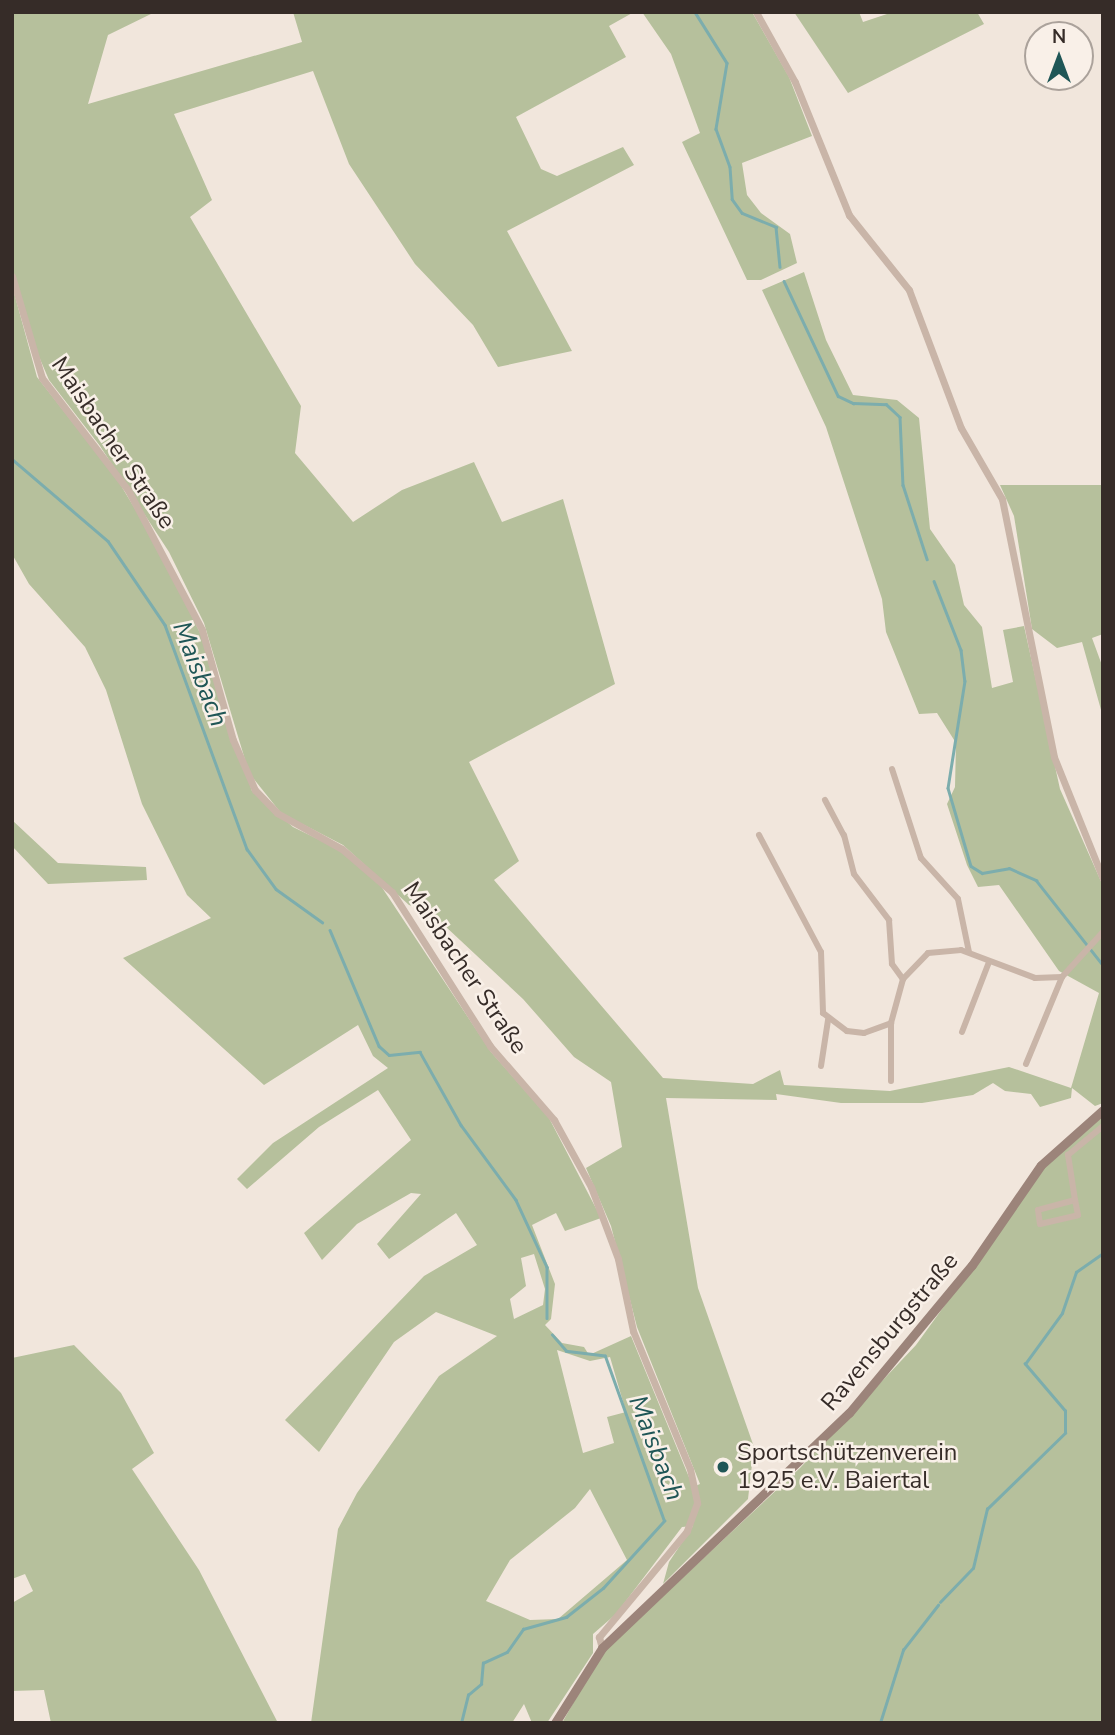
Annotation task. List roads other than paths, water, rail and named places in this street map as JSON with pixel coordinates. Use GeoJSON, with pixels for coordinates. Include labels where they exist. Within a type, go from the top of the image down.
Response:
{"type":"FeatureCollection","features":[{"type":"Feature","properties":{"kind":"main road","name":"Ravensburgstraße"},"geometry":{"type":"LineString","coordinates":[[555,1723],[602,1648],[849,1413],[972,1265],[1041,1165],[1103,1110]]}},
{"type":"Feature","properties":{"kind":"street"},"geometry":{"type":"LineString","coordinates":[[756,12],[795,82],[849,215],[909,290],[961,428],[1002,499],[1054,757],[1081,834],[1103,879]]}},
{"type":"Feature","properties":{"kind":"street","name":"Maisbacher Straße"},"geometry":{"type":"LineString","coordinates":[[12,276],[42,378],[128,490],[197,619],[233,740],[255,790],[277,813],[342,849],[392,892],[490,1046],[554,1120],[591,1187],[616,1251],[633,1331],[690,1469],[697,1503],[687,1531],[599,1637],[602,1648]]}},
{"type":"Feature","properties":{"kind":"street"},"geometry":{"type":"LineString","coordinates":[[892,769],[921,858],[958,899],[969,952]]}},
{"type":"Feature","properties":{"kind":"street"},"geometry":{"type":"LineString","coordinates":[[825,800],[844,835],[855,874],[889,920],[892,964],[903,979]]}},
{"type":"Feature","properties":{"kind":"street"},"geometry":{"type":"LineString","coordinates":[[759,835],[821,952],[818,999],[828,1020],[821,1066]]}},
{"type":"Feature","properties":{"kind":"street"},"geometry":{"type":"LineString","coordinates":[[1026,1064],[1062,977],[1103,932]]}},
{"type":"Feature","properties":{"kind":"street"},"geometry":{"type":"LineString","coordinates":[[891,1081],[891,1023],[903,979],[928,953],[969,952],[1035,978],[1062,977]]}},
{"type":"Feature","properties":{"kind":"street"},"geometry":{"type":"LineString","coordinates":[[962,1032],[989,962]]}},
{"type":"Feature","properties":{"kind":"street"},"geometry":{"type":"LineString","coordinates":[[828,1020],[847,1031],[864,1033],[891,1023]]}},
{"type":"Feature","properties":{"kind":"street"},"geometry":{"type":"LineString","coordinates":[[1075,1200],[1038,1210],[1040,1224],[1078,1215],[1068,1155],[1103,1126]]}},
{"type":"Feature","properties":{"kind":"waterway"},"geometry":{"type":"LineString","coordinates":[[695,12],[727,63],[716,129],[730,167],[732,199],[742,213],[776,227],[780,267]]}},
{"type":"Feature","properties":{"kind":"waterway"},"geometry":{"type":"LineString","coordinates":[[784,281],[838,396],[853,403],[886,404],[900,417],[903,485],[927,559]]}},
{"type":"Feature","properties":{"kind":"waterway","name":"Maisbach"},"geometry":{"type":"LineString","coordinates":[[12,459],[108,541],[165,625],[247,849],[276,889],[322,922]]}},
{"type":"Feature","properties":{"kind":"waterway"},"geometry":{"type":"LineString","coordinates":[[934,581],[961,650],[965,681],[948,788],[971,866],[982,873],[1009,868],[1036,880],[1103,965]]}},
{"type":"Feature","properties":{"kind":"waterway","name":"Maisbach"},"geometry":{"type":"LineString","coordinates":[[330,930],[379,1046],[389,1055],[420,1052],[461,1125],[516,1200],[547,1267],[547,1318]]}},
{"type":"Feature","properties":{"kind":"waterway"},"geometry":{"type":"LineString","coordinates":[[940,1602],[973,1568],[987,1509],[1065,1433],[1065,1411],[1025,1364],[1062,1313],[1076,1272],[1103,1253]]}},
{"type":"Feature","properties":{"kind":"waterway","name":"Maisbach"},"geometry":{"type":"LineString","coordinates":[[461,1723],[468,1695],[481,1684],[483,1663],[507,1652],[523,1629],[566,1617],[603,1588],[664,1521],[605,1356],[566,1351],[552,1335]]}},
{"type":"Feature","properties":{"kind":"waterway"},"geometry":{"type":"LineString","coordinates":[[880,1723],[903,1650],[938,1605]]}},
{"type":"Feature","properties":{"kind":"place","name":"Sportschützenverein 1925 e.V. Baiertal"},"geometry":{"type":"Point","coordinates":[723,1467]}}]}
